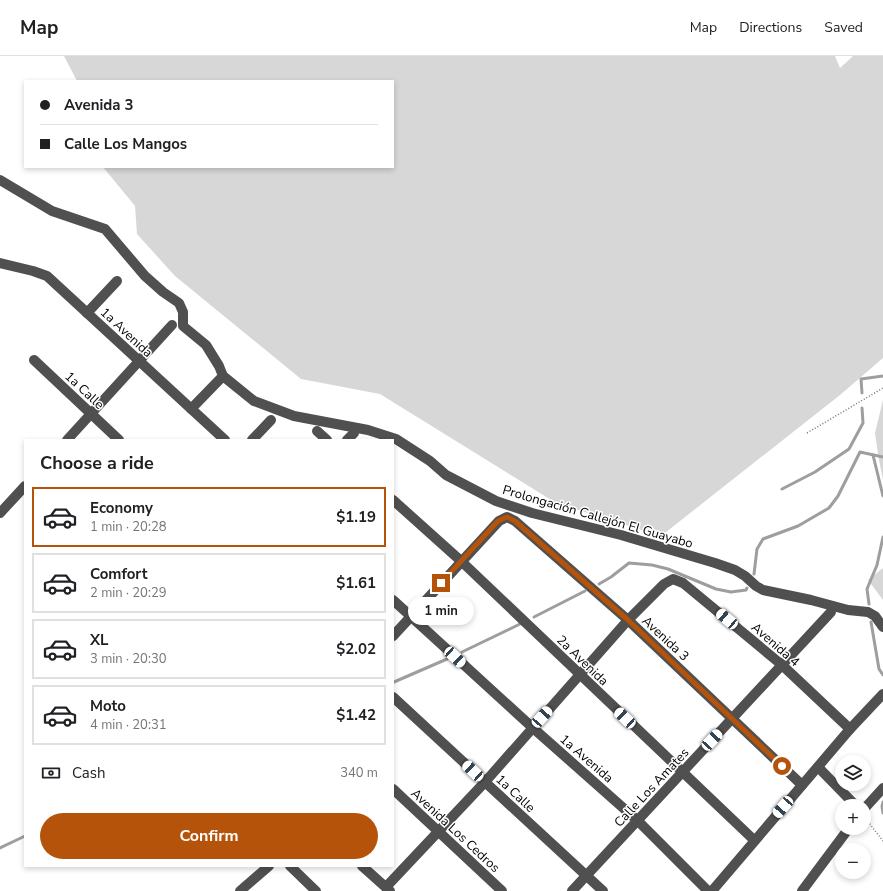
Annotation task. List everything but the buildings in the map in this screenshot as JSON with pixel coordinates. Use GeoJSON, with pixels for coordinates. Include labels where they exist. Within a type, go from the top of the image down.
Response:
{"type":"FeatureCollection","features":[{"type":"Feature","properties":{"kind":"street","name":"Prolongación Callejón El Guayabo"},"geometry":{"type":"LineString","coordinates":[[0,180],[52,210],[105,229],[145,276],[178,303],[183,312],[183,326],[206,345],[219,366],[223,376],[254,401],[294,416],[368,430],[396,439],[430,461],[446,475],[496,501],[532,513],[621,535],[715,563],[735,570],[763,590],[811,600],[848,610],[868,612],[875,616],[883,627]]}},
{"type":"Feature","properties":{"kind":"street","name":"1a Avenida"},"geometry":{"type":"LineString","coordinates":[[0,263],[47,276],[224,439]]}},
{"type":"Feature","properties":{"kind":"street"},"geometry":{"type":"LineString","coordinates":[[86,313],[117,281]]}},
{"type":"Feature","properties":{"kind":"street"},"geometry":{"type":"LineString","coordinates":[[68,439],[172,326]]}},
{"type":"Feature","properties":{"kind":"street","name":"1a Calle"},"geometry":{"type":"LineString","coordinates":[[34,360],[118,439]]}},
{"type":"Feature","properties":{"kind":"street"},"geometry":{"type":"LineString","coordinates":[[191,409],[223,376]]}},
{"type":"Feature","properties":{"kind":"street"},"geometry":{"type":"LineString","coordinates":[[253,439],[272,420]]}},
{"type":"Feature","properties":{"kind":"street"},"geometry":{"type":"LineString","coordinates":[[317,431],[326,439]]}},
{"type":"Feature","properties":{"kind":"street"},"geometry":{"type":"LineString","coordinates":[[0,513],[24,487]]}},
{"type":"Feature","properties":{"kind":"street","name":"2a Avenida"},"geometry":{"type":"LineString","coordinates":[[394,501],[461,561],[754,840]]}},
{"type":"Feature","properties":{"kind":"street","name":"Avenida 3"},"geometry":{"type":"LineString","coordinates":[[461,561],[498,521],[507,517],[515,521],[628,620],[802,786]]}},
{"type":"Feature","properties":{"kind":"street"},"geometry":{"type":"LineString","coordinates":[[394,635],[461,561]]}},
{"type":"Feature","properties":{"kind":"street","name":"Avenida 4"},"geometry":{"type":"LineString","coordinates":[[628,620],[664,584],[673,579],[683,583],[782,665],[850,729]]}},
{"type":"Feature","properties":{"kind":"street","name":"1a Avenida"},"geometry":{"type":"LineString","coordinates":[[394,601],[533,728],[638,820],[708,891]]}},
{"type":"Feature","properties":{"kind":"street","name":"Calle Los Amates"},"geometry":{"type":"LineString","coordinates":[[572,891],[831,612]]}},
{"type":"Feature","properties":{"kind":"street"},"geometry":{"type":"LineString","coordinates":[[363,867],[389,889],[628,620]]}},
{"type":"Feature","properties":{"kind":"street"},"geometry":{"type":"LineString","coordinates":[[712,891],[850,729],[883,694]]}},
{"type":"Feature","properties":{"kind":"street","name":"1a Calle"},"geometry":{"type":"LineString","coordinates":[[394,698],[603,891]]}},
{"type":"Feature","properties":{"kind":"street"},"geometry":{"type":"LineString","coordinates":[[818,767],[849,799]]}},
{"type":"Feature","properties":{"kind":"street"},"geometry":{"type":"LineString","coordinates":[[871,801],[883,788]]}},
{"type":"Feature","properties":{"kind":"street","name":"Avenida Los Cedros"},"geometry":{"type":"LineString","coordinates":[[394,790],[502,891]]}},
{"type":"Feature","properties":{"kind":"street"},"geometry":{"type":"LineString","coordinates":[[802,891],[845,835]]}},
{"type":"Feature","properties":{"kind":"street"},"geometry":{"type":"LineString","coordinates":[[240,891],[268,867]]}},
{"type":"Feature","properties":{"kind":"street"},"geometry":{"type":"LineString","coordinates":[[291,867],[316,891]]}},
{"type":"Feature","properties":{"kind":"path"},"geometry":{"type":"LineString","coordinates":[[807,433],[883,388]]}},
{"type":"Feature","properties":{"kind":"path"},"geometry":{"type":"LineString","coordinates":[[871,825],[883,841]]}},
{"type":"Feature","properties":{"kind":"shaded area"},"geometry":{"type":"Polygon","coordinates":[[[64,56],[835,56],[840,68],[853,56],[883,56],[883,358],[840,395],[661,536],[556,503],[380,394],[301,379],[175,276],[137,234],[135,206],[104,168],[394,168],[394,80],[76,80],[64,56]]]}},
{"type":"Feature","properties":{"kind":"shaded area"},"geometry":{"type":"Polygon","coordinates":[[[883,400],[883,480],[875,433],[883,400]]]}},
{"type":"Feature","properties":{"kind":"shaded area"},"geometry":{"type":"Polygon","coordinates":[[[883,568],[883,600],[868,580],[883,568]]]}},
{"type":"Feature","properties":{"kind":"waterway"},"geometry":{"type":"LineString","coordinates":[[862,393],[861,379],[883,376]]}},
{"type":"Feature","properties":{"kind":"waterway"},"geometry":{"type":"LineString","coordinates":[[782,489],[815,472],[849,449],[863,423],[862,408]]}},
{"type":"Feature","properties":{"kind":"waterway"},"geometry":{"type":"LineString","coordinates":[[754,574],[757,549],[763,539],[798,526],[829,508],[838,496],[860,452],[883,457]]}},
{"type":"Feature","properties":{"kind":"waterway"},"geometry":{"type":"LineString","coordinates":[[873,455],[883,496]]}},
{"type":"Feature","properties":{"kind":"waterway"},"geometry":{"type":"LineString","coordinates":[[869,604],[867,589],[877,565],[883,537]]}},
{"type":"Feature","properties":{"kind":"waterway"},"geometry":{"type":"LineString","coordinates":[[599,584],[629,563],[652,565],[668,569],[716,589],[731,592],[746,590],[747,588]]}},
{"type":"Feature","properties":{"kind":"waterway"},"geometry":{"type":"LineString","coordinates":[[534,617],[585,591]]}},
{"type":"Feature","properties":{"kind":"waterway"},"geometry":{"type":"LineString","coordinates":[[871,622],[879,669],[883,675]]}},
{"type":"Feature","properties":{"kind":"waterway"},"geometry":{"type":"LineString","coordinates":[[462,652],[520,624]]}},
{"type":"Feature","properties":{"kind":"waterway"},"geometry":{"type":"LineString","coordinates":[[394,682],[447,659]]}},
{"type":"Feature","properties":{"kind":"waterway"},"geometry":{"type":"LineString","coordinates":[[883,802],[883,813]]}},
{"type":"Feature","properties":{"kind":"waterway"},"geometry":{"type":"LineString","coordinates":[[0,848],[24,836]]}},
{"type":"Feature","properties":{"kind":"route"},"geometry":{"type":"LineString","coordinates":[[441,583],[498,521],[507,517],[515,521],[628,620],[782,766]]}}]}
